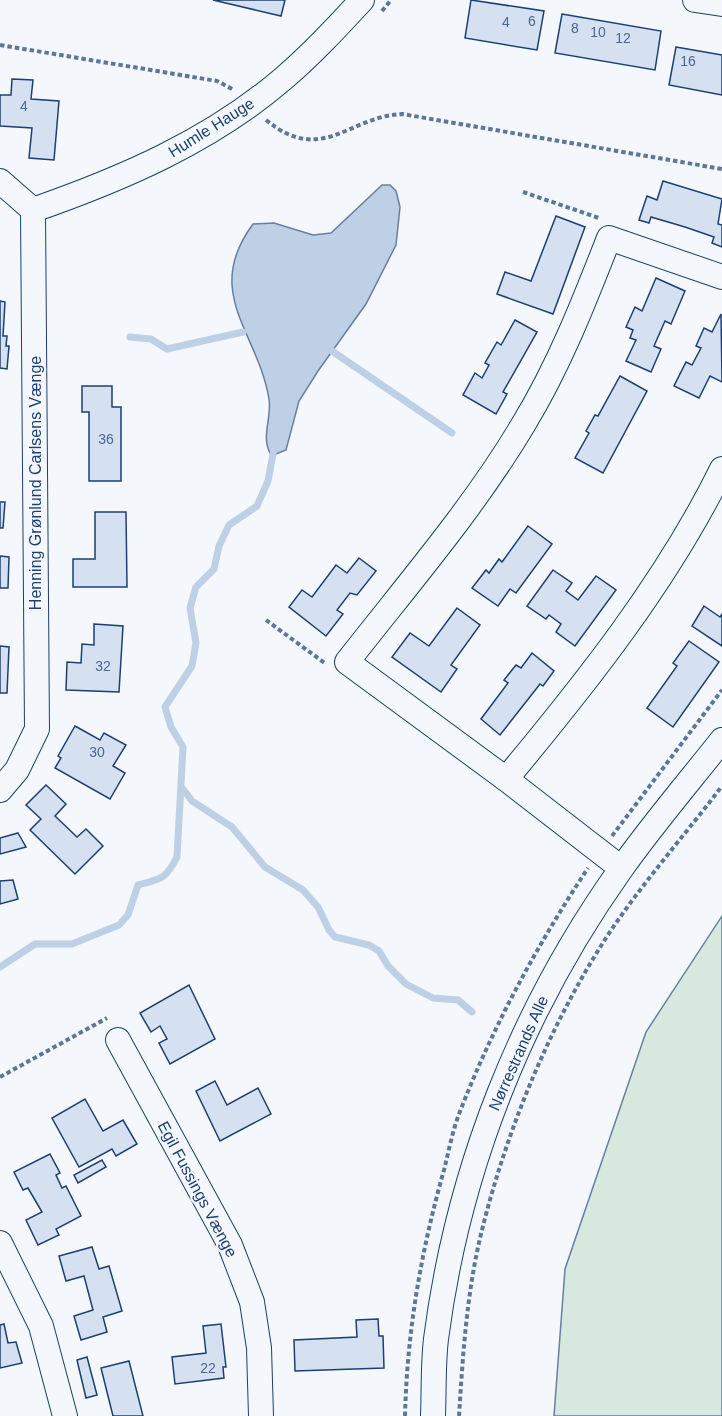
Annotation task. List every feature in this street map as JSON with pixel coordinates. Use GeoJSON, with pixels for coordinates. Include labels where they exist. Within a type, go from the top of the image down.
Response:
{"type":"FeatureCollection","features":[{"type":"Feature","properties":{"kind":"street","name":"Humle Hauge"},"geometry":{"type":"LineString","coordinates":[[33,210],[81,194],[153,163],[220,125],[241,92],[282,80],[317,48],[362,0]]}},
{"type":"Feature","properties":{"kind":"street"},"geometry":{"type":"LineString","coordinates":[[695,0],[722,4]]}},
{"type":"Feature","properties":{"kind":"street"},"geometry":{"type":"LineString","coordinates":[[0,181],[33,210]]}},
{"type":"Feature","properties":{"kind":"street","name":"Henning Grønlund Carlsens Vænge"},"geometry":{"type":"LineString","coordinates":[[0,790],[17,770],[37,729],[33,210]]}},
{"type":"Feature","properties":{"kind":"street"},"geometry":{"type":"LineString","coordinates":[[621,868],[506,779],[347,662],[479,493],[524,423],[577,321],[609,238],[722,278]]}},
{"type":"Feature","properties":{"kind":"street"},"geometry":{"type":"LineString","coordinates":[[506,779],[625,627],[703,507],[722,469]]}},
{"type":"Feature","properties":{"kind":"street","name":"Nørrestrands Alle"},"geometry":{"type":"LineString","coordinates":[[433,1416],[436,1340],[456,1227],[487,1121],[529,1020],[584,924],[621,868],[722,740]]}},
{"type":"Feature","properties":{"kind":"street","name":"Egil Fussings Vænge"},"geometry":{"type":"LineString","coordinates":[[118,1040],[230,1245],[238,1264],[252,1302],[259,1348],[261,1416]]}},
{"type":"Feature","properties":{"kind":"street"},"geometry":{"type":"LineString","coordinates":[[0,1242],[41,1326],[65,1416]]}},
{"type":"Feature","properties":{"kind":"path"},"geometry":{"type":"LineString","coordinates":[[0,45],[218,81],[241,92],[273,126],[296,137],[316,140],[342,134],[387,114],[402,114],[722,169]]}},
{"type":"Feature","properties":{"kind":"path"},"geometry":{"type":"LineString","coordinates":[[224,94],[241,92]]}},
{"type":"Feature","properties":{"kind":"path"},"geometry":{"type":"LineString","coordinates":[[523,192],[601,219],[609,238]]}},
{"type":"Feature","properties":{"kind":"path"},"geometry":{"type":"LineString","coordinates":[[266,621],[326,664],[347,662]]}},
{"type":"Feature","properties":{"kind":"path"},"geometry":{"type":"LineString","coordinates":[[599,852],[722,690]]}},
{"type":"Feature","properties":{"kind":"path"},"geometry":{"type":"LineString","coordinates":[[459,1416],[464,1339],[483,1227],[513,1129],[537,1069],[606,938],[722,786]]}},
{"type":"Feature","properties":{"kind":"path"},"geometry":{"type":"LineString","coordinates":[[0,1077],[107,1018],[118,1040]]}},
{"type":"Feature","properties":{"kind":"shaded area"},"geometry":{"type":"Polygon","coordinates":[[[722,916],[722,1416],[554,1416],[565,1269],[646,1032],[722,916]]]}},
{"type":"Feature","properties":{"kind":"water"},"geometry":{"type":"Polygon","coordinates":[[[382,185],[390,185],[396,191],[400,207],[396,245],[366,304],[299,401],[286,450],[276,454],[270,453],[266,440],[269,399],[263,375],[238,312],[233,292],[232,271],[239,249],[253,224],[274,223],[313,235],[331,233],[382,185]]]}},
{"type":"Feature","properties":{"kind":"building"},"geometry":{"type":"Polygon","coordinates":[[[213,0],[285,0],[281,16],[213,0]]]}},
{"type":"Feature","properties":{"kind":"building"},"geometry":{"type":"Polygon","coordinates":[[[471,0],[544,11],[537,50],[465,38],[471,0]]]}},
{"type":"Feature","properties":{"kind":"building"},"geometry":{"type":"Polygon","coordinates":[[[562,14],[661,31],[655,70],[555,53],[562,14]]]}},
{"type":"Feature","properties":{"kind":"building"},"geometry":{"type":"Polygon","coordinates":[[[676,47],[722,55],[722,95],[669,85],[676,47]]]}},
{"type":"Feature","properties":{"kind":"building"},"geometry":{"type":"Polygon","coordinates":[[[12,79],[33,80],[31,99],[59,101],[54,160],[29,158],[32,128],[0,126],[0,95],[11,95],[12,79]]]}},
{"type":"Feature","properties":{"kind":"building"},"geometry":{"type":"Polygon","coordinates":[[[663,181],[722,199],[718,224],[722,225],[722,247],[712,243],[714,237],[685,227],[651,217],[649,223],[639,220],[647,196],[657,200],[663,181]]]}},
{"type":"Feature","properties":{"kind":"building"},"geometry":{"type":"Polygon","coordinates":[[[556,216],[585,227],[553,314],[497,294],[505,272],[531,281],[556,216]]]}},
{"type":"Feature","properties":{"kind":"building"},"geometry":{"type":"Polygon","coordinates":[[[656,278],[685,291],[671,324],[665,321],[654,346],[661,349],[651,372],[626,361],[636,340],[630,338],[633,330],[626,327],[635,307],[642,311],[656,278]]]}},
{"type":"Feature","properties":{"kind":"building"},"geometry":{"type":"Polygon","coordinates":[[[0,301],[5,302],[3,336],[7,336],[6,346],[9,346],[7,369],[0,368],[0,301]]]}},
{"type":"Feature","properties":{"kind":"building"},"geometry":{"type":"Polygon","coordinates":[[[721,314],[722,382],[710,376],[699,398],[674,386],[686,362],[692,365],[701,348],[696,346],[704,328],[712,332],[721,314]]]}},
{"type":"Feature","properties":{"kind":"building"},"geometry":{"type":"Polygon","coordinates":[[[515,320],[537,332],[503,392],[507,394],[496,414],[463,395],[475,373],[482,378],[489,365],[485,363],[497,342],[501,345],[515,320]]]}},
{"type":"Feature","properties":{"kind":"building"},"geometry":{"type":"Polygon","coordinates":[[[620,376],[647,391],[603,473],[575,458],[589,433],[586,431],[595,415],[598,416],[620,376]]]}},
{"type":"Feature","properties":{"kind":"building"},"geometry":{"type":"Polygon","coordinates":[[[82,386],[112,386],[112,407],[121,407],[121,481],[89,481],[89,412],[82,412],[82,386]]]}},
{"type":"Feature","properties":{"kind":"building"},"geometry":{"type":"Polygon","coordinates":[[[0,502],[5,502],[3,528],[0,528],[0,502]]]}},
{"type":"Feature","properties":{"kind":"building"},"geometry":{"type":"Polygon","coordinates":[[[95,512],[126,512],[127,587],[73,587],[73,559],[95,559],[95,512]]]}},
{"type":"Feature","properties":{"kind":"building"},"geometry":{"type":"Polygon","coordinates":[[[528,526],[552,544],[516,593],[510,589],[498,606],[472,588],[486,570],[489,573],[499,559],[502,562],[528,526]]]}},
{"type":"Feature","properties":{"kind":"building"},"geometry":{"type":"Polygon","coordinates":[[[0,556],[9,557],[8,588],[0,588],[0,556]]]}},
{"type":"Feature","properties":{"kind":"building"},"geometry":{"type":"Polygon","coordinates":[[[359,558],[376,571],[357,595],[350,593],[337,610],[343,614],[326,636],[289,607],[302,590],[312,597],[336,565],[347,573],[359,558]]]}},
{"type":"Feature","properties":{"kind":"building"},"geometry":{"type":"Polygon","coordinates":[[[553,570],[572,583],[566,591],[578,600],[596,576],[616,590],[575,646],[556,632],[561,624],[549,615],[546,619],[527,606],[553,570]]]}},
{"type":"Feature","properties":{"kind":"building"},"geometry":{"type":"Polygon","coordinates":[[[704,606],[720,617],[722,614],[722,646],[692,626],[704,606]]]}},
{"type":"Feature","properties":{"kind":"building"},"geometry":{"type":"Polygon","coordinates":[[[457,608],[480,625],[451,665],[457,669],[441,692],[392,657],[410,633],[429,646],[457,608]]]}},
{"type":"Feature","properties":{"kind":"building"},"geometry":{"type":"Polygon","coordinates":[[[94,624],[123,626],[119,692],[66,690],[67,662],[81,663],[82,644],[94,645],[94,624]]]}},
{"type":"Feature","properties":{"kind":"building"},"geometry":{"type":"Polygon","coordinates":[[[689,641],[719,662],[673,727],[647,708],[677,666],[673,663],[689,641]]]}},
{"type":"Feature","properties":{"kind":"building"},"geometry":{"type":"Polygon","coordinates":[[[0,646],[9,647],[7,693],[0,693],[0,646]]]}},
{"type":"Feature","properties":{"kind":"building"},"geometry":{"type":"Polygon","coordinates":[[[532,653],[554,671],[543,686],[540,684],[500,735],[481,719],[508,683],[504,680],[516,665],[521,668],[532,653]]]}},
{"type":"Feature","properties":{"kind":"building"},"geometry":{"type":"Polygon","coordinates":[[[75,726],[100,740],[104,733],[126,745],[113,766],[125,773],[110,799],[55,768],[61,758],[58,756],[75,726]]]}},
{"type":"Feature","properties":{"kind":"building"},"geometry":{"type":"Polygon","coordinates":[[[46,785],[66,804],[55,816],[77,837],[86,829],[103,846],[75,874],[30,830],[41,819],[26,805],[46,785]]]}},
{"type":"Feature","properties":{"kind":"building"},"geometry":{"type":"Polygon","coordinates":[[[18,833],[26,847],[0,854],[0,838],[18,833]]]}},
{"type":"Feature","properties":{"kind":"building"},"geometry":{"type":"Polygon","coordinates":[[[13,880],[18,899],[0,904],[0,881],[13,880]]]}},
{"type":"Feature","properties":{"kind":"building"},"geometry":{"type":"Polygon","coordinates":[[[189,985],[215,1039],[170,1064],[159,1043],[167,1039],[160,1026],[151,1032],[140,1013],[189,985]]]}},
{"type":"Feature","properties":{"kind":"building"},"geometry":{"type":"Polygon","coordinates":[[[215,1081],[227,1105],[258,1088],[271,1114],[220,1141],[196,1091],[215,1081]]]}},
{"type":"Feature","properties":{"kind":"building"},"geometry":{"type":"Polygon","coordinates":[[[85,1099],[103,1131],[123,1120],[137,1144],[116,1156],[112,1149],[79,1167],[52,1118],[85,1099]]]}},
{"type":"Feature","properties":{"kind":"building"},"geometry":{"type":"Polygon","coordinates":[[[50,1154],[60,1173],[56,1175],[62,1188],[66,1186],[81,1216],[56,1229],[59,1235],[38,1245],[26,1220],[42,1212],[28,1188],[23,1190],[14,1172],[50,1154]]]}},
{"type":"Feature","properties":{"kind":"building"},"geometry":{"type":"Polygon","coordinates":[[[102,1160],[106,1167],[78,1183],[74,1175],[102,1160]]]}},
{"type":"Feature","properties":{"kind":"building"},"geometry":{"type":"Polygon","coordinates":[[[92,1247],[99,1269],[109,1266],[122,1311],[103,1317],[107,1332],[81,1340],[74,1316],[93,1310],[84,1276],[66,1281],[59,1256],[92,1247]]]}},
{"type":"Feature","properties":{"kind":"building"},"geometry":{"type":"Polygon","coordinates":[[[378,1319],[379,1336],[383,1336],[384,1368],[295,1371],[294,1340],[357,1337],[356,1320],[378,1319]]]}},
{"type":"Feature","properties":{"kind":"building"},"geometry":{"type":"Polygon","coordinates":[[[4,1324],[8,1343],[16,1342],[22,1363],[0,1368],[0,1325],[4,1324]]]}},
{"type":"Feature","properties":{"kind":"building"},"geometry":{"type":"Polygon","coordinates":[[[221,1324],[226,1367],[223,1367],[224,1378],[175,1384],[172,1357],[206,1353],[203,1326],[221,1324]]]}},
{"type":"Feature","properties":{"kind":"building"},"geometry":{"type":"Polygon","coordinates":[[[87,1357],[97,1395],[86,1398],[77,1360],[87,1357]]]}},
{"type":"Feature","properties":{"kind":"building"},"geometry":{"type":"Polygon","coordinates":[[[129,1361],[143,1416],[113,1416],[101,1368],[129,1361]]]}},
{"type":"Feature","properties":{"kind":"waterway"},"geometry":{"type":"LineString","coordinates":[[130,337],[151,339],[167,349],[243,332]]}},
{"type":"Feature","properties":{"kind":"waterway"},"geometry":{"type":"LineString","coordinates":[[332,351],[452,433]]}},
{"type":"Feature","properties":{"kind":"waterway"},"geometry":{"type":"LineString","coordinates":[[0,967],[35,944],[72,944],[119,925],[128,915],[138,885],[162,877],[170,870],[177,857],[183,747],[171,727],[165,707],[192,666],[196,643],[190,608],[196,587],[214,569],[219,546],[229,525],[257,506],[268,481],[273,454]]}},
{"type":"Feature","properties":{"kind":"waterway"},"geometry":{"type":"LineString","coordinates":[[183,789],[192,801],[232,827],[265,867],[303,890],[318,907],[335,937],[369,945],[379,951],[388,966],[406,984],[433,998],[458,1000],[472,1012]]}}]}
